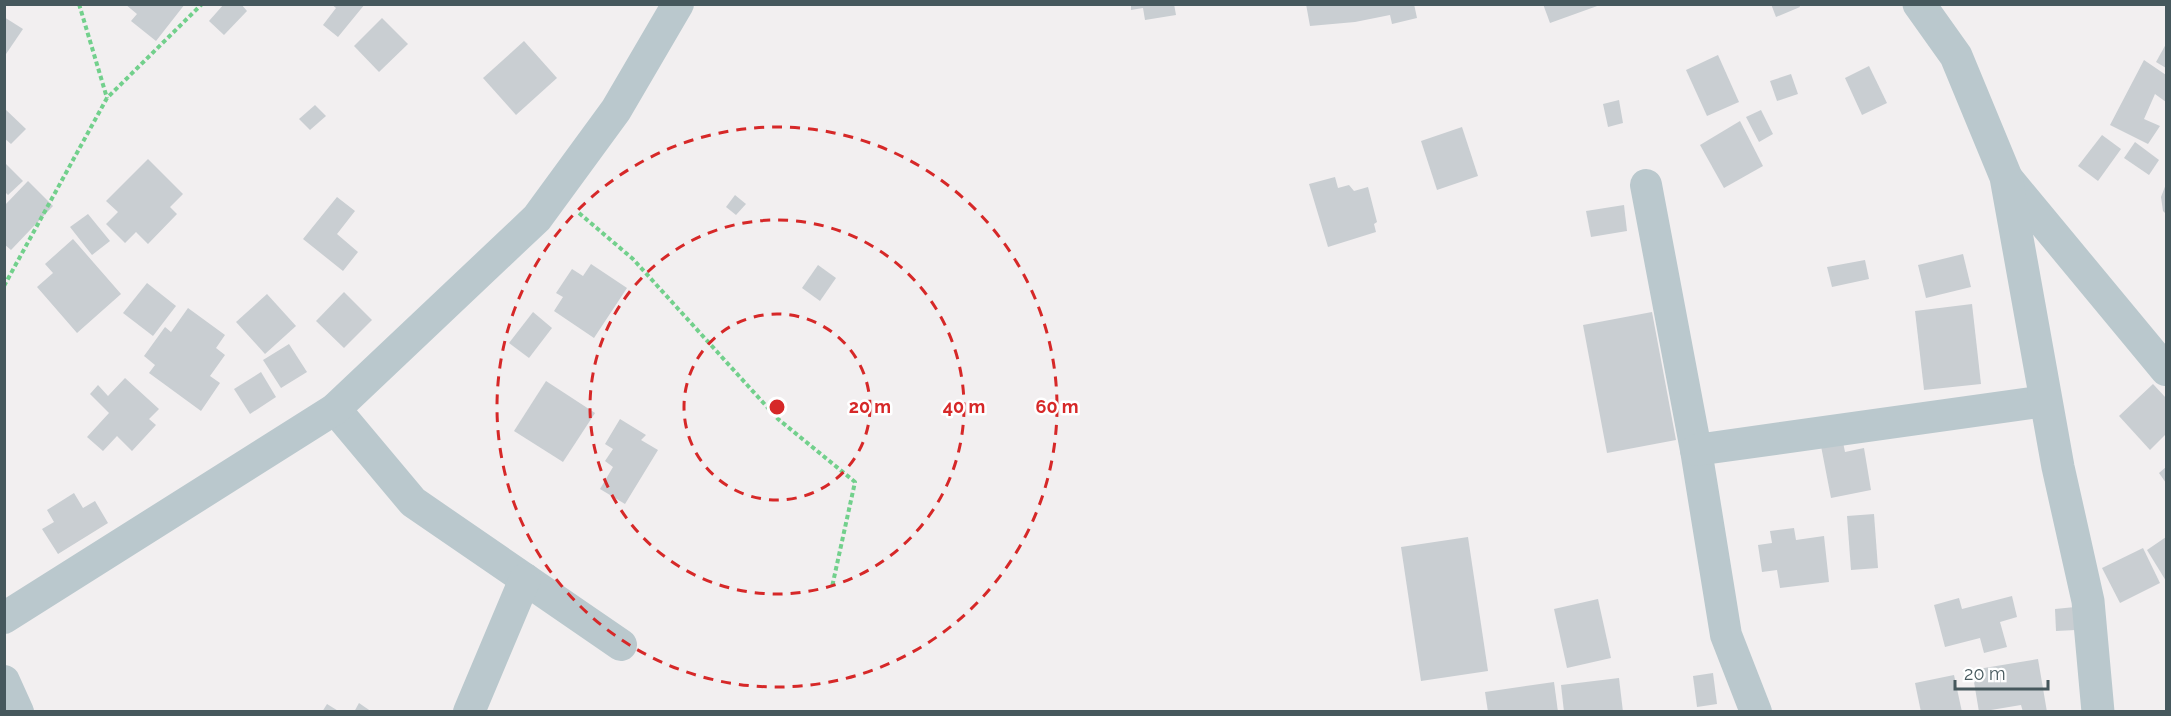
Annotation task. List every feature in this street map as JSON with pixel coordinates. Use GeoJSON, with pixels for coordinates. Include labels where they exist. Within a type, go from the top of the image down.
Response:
{"type":"FeatureCollection","features":[{"type":"Feature","properties":{"kind":"street"},"geometry":{"type":"LineString","coordinates":[[4,618],[335,409],[537,218],[616,110],[678,4]]}},
{"type":"Feature","properties":{"kind":"street"},"geometry":{"type":"LineString","coordinates":[[1919,4],[1956,56],[2006,177],[2058,467],[2088,601],[2098,711]]}},
{"type":"Feature","properties":{"kind":"street"},"geometry":{"type":"LineString","coordinates":[[2006,177],[2163,356]]}},
{"type":"Feature","properties":{"kind":"street"},"geometry":{"type":"LineString","coordinates":[[1646,185],[1696,450],[1726,635],[1756,711]]}},
{"type":"Feature","properties":{"kind":"street"},"geometry":{"type":"LineString","coordinates":[[1696,450],[2046,401]]}},
{"type":"Feature","properties":{"kind":"street"},"geometry":{"type":"LineString","coordinates":[[335,409],[412,501],[621,645]]}},
{"type":"Feature","properties":{"kind":"street"},"geometry":{"type":"LineString","coordinates":[[469,711],[525,579]]}},
{"type":"Feature","properties":{"kind":"street"},"geometry":{"type":"LineString","coordinates":[[4,681],[18,711]]}},
{"type":"Feature","properties":{"kind":"path"},"geometry":{"type":"LineString","coordinates":[[79,4],[107,98]]}},
{"type":"Feature","properties":{"kind":"path"},"geometry":{"type":"LineString","coordinates":[[4,286],[107,98],[202,4]]}},
{"type":"Feature","properties":{"kind":"path"},"geometry":{"type":"LineString","coordinates":[[556,192],[633,259],[778,419],[855,482],[832,587]]}},
{"type":"Feature","properties":{"kind":"building"},"geometry":{"type":"Polygon","coordinates":[[[125,4],[185,4],[156,41],[131,21],[137,14],[125,4]]]}},
{"type":"Feature","properties":{"kind":"building"},"geometry":{"type":"Polygon","coordinates":[[[224,4],[241,4],[247,11],[224,35],[209,21],[224,4]]]}},
{"type":"Feature","properties":{"kind":"building"},"geometry":{"type":"Polygon","coordinates":[[[331,4],[365,4],[338,37],[323,25],[336,8],[331,4]]]}},
{"type":"Feature","properties":{"kind":"building"},"geometry":{"type":"Polygon","coordinates":[[[1131,4],[1174,4],[1176,15],[1145,20],[1143,8],[1131,10],[1131,4]]]}},
{"type":"Feature","properties":{"kind":"building"},"geometry":{"type":"Polygon","coordinates":[[[1306,4],[1414,4],[1417,18],[1392,24],[1390,15],[1355,22],[1310,26],[1306,4]]]}},
{"type":"Feature","properties":{"kind":"building"},"geometry":{"type":"Polygon","coordinates":[[[1543,4],[1600,4],[1600,5],[1550,23],[1543,4]]]}},
{"type":"Feature","properties":{"kind":"building"},"geometry":{"type":"Polygon","coordinates":[[[1771,4],[1799,4],[1800,7],[1776,17],[1771,4]]]}},
{"type":"Feature","properties":{"kind":"building"},"geometry":{"type":"Polygon","coordinates":[[[4,17],[23,29],[4,57],[4,17]]]}},
{"type":"Feature","properties":{"kind":"building"},"geometry":{"type":"Polygon","coordinates":[[[382,18],[408,44],[379,72],[354,46],[382,18]]]}},
{"type":"Feature","properties":{"kind":"building"},"geometry":{"type":"Polygon","coordinates":[[[524,41],[557,78],[516,115],[483,78],[524,41]]]}},
{"type":"Feature","properties":{"kind":"building"},"geometry":{"type":"Polygon","coordinates":[[[2166,44],[2166,68],[2156,62],[2166,44]]]}},
{"type":"Feature","properties":{"kind":"building"},"geometry":{"type":"Polygon","coordinates":[[[1718,55],[1739,102],[1707,116],[1686,70],[1718,55]]]}},
{"type":"Feature","properties":{"kind":"building"},"geometry":{"type":"Polygon","coordinates":[[[2144,60],[2166,75],[2166,102],[2155,94],[2144,119],[2160,126],[2148,144],[2110,125],[2144,60]]]}},
{"type":"Feature","properties":{"kind":"building"},"geometry":{"type":"Polygon","coordinates":[[[1869,66],[1887,103],[1862,115],[1845,78],[1869,66]]]}},
{"type":"Feature","properties":{"kind":"building"},"geometry":{"type":"Polygon","coordinates":[[[1791,74],[1798,94],[1777,101],[1770,81],[1791,74]]]}},
{"type":"Feature","properties":{"kind":"building"},"geometry":{"type":"Polygon","coordinates":[[[1619,100],[1623,123],[1608,127],[1603,104],[1619,100]]]}},
{"type":"Feature","properties":{"kind":"building"},"geometry":{"type":"Polygon","coordinates":[[[315,105],[326,116],[310,130],[299,119],[315,105]]]}},
{"type":"Feature","properties":{"kind":"building"},"geometry":{"type":"Polygon","coordinates":[[[4,108],[26,129],[11,144],[4,138],[4,108]]]}},
{"type":"Feature","properties":{"kind":"building"},"geometry":{"type":"Polygon","coordinates":[[[1761,110],[1773,134],[1759,142],[1746,117],[1761,110]]]}},
{"type":"Feature","properties":{"kind":"building"},"geometry":{"type":"Polygon","coordinates":[[[1740,121],[1763,166],[1724,188],[1700,145],[1740,121]]]}},
{"type":"Feature","properties":{"kind":"building"},"geometry":{"type":"Polygon","coordinates":[[[1462,127],[1478,176],[1437,190],[1421,141],[1462,127]]]}},
{"type":"Feature","properties":{"kind":"building"},"geometry":{"type":"Polygon","coordinates":[[[2102,135],[2121,149],[2098,181],[2078,166],[2102,135]]]}},
{"type":"Feature","properties":{"kind":"building"},"geometry":{"type":"Polygon","coordinates":[[[2135,142],[2159,160],[2149,175],[2124,158],[2135,142]]]}},
{"type":"Feature","properties":{"kind":"building"},"geometry":{"type":"Polygon","coordinates":[[[148,159],[183,194],[170,207],[177,214],[148,244],[136,232],[125,243],[106,224],[118,212],[106,201],[148,159]]]}},
{"type":"Feature","properties":{"kind":"building"},"geometry":{"type":"Polygon","coordinates":[[[4,162],[23,181],[8,195],[4,191],[4,162]]]}},
{"type":"Feature","properties":{"kind":"building"},"geometry":{"type":"Polygon","coordinates":[[[1335,177],[1338,188],[1349,185],[1354,191],[1368,187],[1377,222],[1374,224],[1376,232],[1328,247],[1309,184],[1335,177]]]}},
{"type":"Feature","properties":{"kind":"building"},"geometry":{"type":"Polygon","coordinates":[[[28,181],[53,206],[11,250],[4,244],[4,206],[28,181]]]}},
{"type":"Feature","properties":{"kind":"building"},"geometry":{"type":"Polygon","coordinates":[[[2166,184],[2166,214],[2163,211],[2161,197],[2166,184]]]}},
{"type":"Feature","properties":{"kind":"building"},"geometry":{"type":"Polygon","coordinates":[[[735,195],[746,204],[736,215],[726,207],[735,195]]]}},
{"type":"Feature","properties":{"kind":"building"},"geometry":{"type":"Polygon","coordinates":[[[337,197],[355,211],[337,234],[358,252],[343,271],[303,239],[337,197]]]}},
{"type":"Feature","properties":{"kind":"building"},"geometry":{"type":"Polygon","coordinates":[[[1624,205],[1627,231],[1591,237],[1586,211],[1624,205]]]}},
{"type":"Feature","properties":{"kind":"building"},"geometry":{"type":"Polygon","coordinates":[[[88,214],[110,241],[92,255],[70,227],[88,214]]]}},
{"type":"Feature","properties":{"kind":"building"},"geometry":{"type":"Polygon","coordinates":[[[73,239],[121,294],[77,333],[37,287],[53,273],[45,264],[73,239]]]}},
{"type":"Feature","properties":{"kind":"building"},"geometry":{"type":"Polygon","coordinates":[[[1963,254],[1971,287],[1926,298],[1918,265],[1963,254]]]}},
{"type":"Feature","properties":{"kind":"building"},"geometry":{"type":"Polygon","coordinates":[[[1865,260],[1869,279],[1832,287],[1827,267],[1865,260]]]}},
{"type":"Feature","properties":{"kind":"building"},"geometry":{"type":"Polygon","coordinates":[[[591,264],[627,288],[594,338],[554,311],[563,297],[556,293],[572,269],[583,276],[591,264]]]}},
{"type":"Feature","properties":{"kind":"building"},"geometry":{"type":"Polygon","coordinates":[[[818,265],[836,278],[820,301],[802,288],[818,265]]]}},
{"type":"Feature","properties":{"kind":"building"},"geometry":{"type":"Polygon","coordinates":[[[147,283],[176,306],[153,336],[123,313],[147,283]]]}},
{"type":"Feature","properties":{"kind":"building"},"geometry":{"type":"Polygon","coordinates":[[[344,292],[372,320],[344,348],[316,321],[344,292]]]}},
{"type":"Feature","properties":{"kind":"building"},"geometry":{"type":"Polygon","coordinates":[[[267,294],[296,326],[265,354],[236,322],[267,294]]]}},
{"type":"Feature","properties":{"kind":"building"},"geometry":{"type":"Polygon","coordinates":[[[1972,304],[1981,384],[1924,390],[1915,311],[1972,304]]]}},
{"type":"Feature","properties":{"kind":"building"},"geometry":{"type":"Polygon","coordinates":[[[188,308],[225,335],[216,348],[225,355],[210,376],[220,383],[201,411],[149,373],[155,365],[144,356],[165,327],[171,332],[188,308]]]}},
{"type":"Feature","properties":{"kind":"building"},"geometry":{"type":"Polygon","coordinates":[[[533,312],[552,328],[529,358],[509,343],[533,312]]]}},
{"type":"Feature","properties":{"kind":"building"},"geometry":{"type":"Polygon","coordinates":[[[1652,312],[1676,440],[1607,453],[1583,325],[1652,312]]]}},
{"type":"Feature","properties":{"kind":"building"},"geometry":{"type":"Polygon","coordinates":[[[289,344],[307,372],[281,388],[263,360],[289,344]]]}},
{"type":"Feature","properties":{"kind":"building"},"geometry":{"type":"Polygon","coordinates":[[[261,372],[276,397],[250,414],[234,389],[261,372]]]}},
{"type":"Feature","properties":{"kind":"building"},"geometry":{"type":"Polygon","coordinates":[[[125,378],[159,409],[149,419],[156,425],[132,451],[117,436],[103,451],[87,437],[109,413],[90,394],[98,385],[108,396],[125,378]]]}},
{"type":"Feature","properties":{"kind":"building"},"geometry":{"type":"Polygon","coordinates":[[[546,381],[595,413],[563,462],[514,431],[546,381]]]}},
{"type":"Feature","properties":{"kind":"building"},"geometry":{"type":"Polygon","coordinates":[[[2153,384],[2166,398],[2166,434],[2150,450],[2119,416],[2153,384]]]}},
{"type":"Feature","properties":{"kind":"building"},"geometry":{"type":"Polygon","coordinates":[[[620,419],[646,435],[641,440],[658,450],[625,504],[600,489],[613,467],[605,461],[613,449],[605,444],[620,419]]]}},
{"type":"Feature","properties":{"kind":"building"},"geometry":{"type":"Polygon","coordinates":[[[1843,442],[1845,452],[1864,448],[1871,490],[1831,498],[1821,446],[1843,442]]]}},
{"type":"Feature","properties":{"kind":"building"},"geometry":{"type":"Polygon","coordinates":[[[2166,467],[2166,483],[2159,473],[2166,467]]]}},
{"type":"Feature","properties":{"kind":"building"},"geometry":{"type":"Polygon","coordinates":[[[74,493],[83,508],[95,501],[108,523],[58,554],[42,529],[54,522],[47,510],[74,493]]]}},
{"type":"Feature","properties":{"kind":"building"},"geometry":{"type":"Polygon","coordinates":[[[1874,514],[1878,568],[1851,570],[1847,516],[1874,514]]]}},
{"type":"Feature","properties":{"kind":"building"},"geometry":{"type":"Polygon","coordinates":[[[1794,528],[1796,540],[1824,536],[1829,582],[1780,588],[1777,570],[1762,572],[1758,545],[1772,543],[1770,531],[1794,528]]]}},
{"type":"Feature","properties":{"kind":"building"},"geometry":{"type":"Polygon","coordinates":[[[1468,537],[1488,671],[1421,681],[1401,547],[1468,537]]]}},
{"type":"Feature","properties":{"kind":"building"},"geometry":{"type":"Polygon","coordinates":[[[2166,537],[2166,581],[2147,550],[2166,537]]]}},
{"type":"Feature","properties":{"kind":"building"},"geometry":{"type":"Polygon","coordinates":[[[2143,548],[2160,583],[2120,603],[2102,568],[2143,548]]]}},
{"type":"Feature","properties":{"kind":"building"},"geometry":{"type":"Polygon","coordinates":[[[2012,596],[2017,617],[2000,622],[2007,647],[1984,653],[1980,638],[1945,647],[1934,605],[1959,598],[1962,609],[2012,596]]]}},
{"type":"Feature","properties":{"kind":"building"},"geometry":{"type":"Polygon","coordinates":[[[1598,599],[1611,658],[1567,668],[1554,609],[1598,599]]]}},
{"type":"Feature","properties":{"kind":"building"},"geometry":{"type":"Polygon","coordinates":[[[2075,607],[2076,630],[2056,631],[2055,609],[2075,607]]]}},
{"type":"Feature","properties":{"kind":"building"},"geometry":{"type":"Polygon","coordinates":[[[2038,659],[2047,712],[2023,712],[2021,705],[1979,712],[1972,670],[2038,659]]]}},
{"type":"Feature","properties":{"kind":"building"},"geometry":{"type":"Polygon","coordinates":[[[1713,673],[1717,704],[1697,707],[1693,676],[1713,673]]]}},
{"type":"Feature","properties":{"kind":"building"},"geometry":{"type":"Polygon","coordinates":[[[1954,675],[1962,712],[1921,712],[1915,683],[1954,675]]]}},
{"type":"Feature","properties":{"kind":"building"},"geometry":{"type":"Polygon","coordinates":[[[1619,678],[1623,712],[1564,712],[1561,685],[1619,678]]]}},
{"type":"Feature","properties":{"kind":"building"},"geometry":{"type":"Polygon","coordinates":[[[1554,682],[1558,712],[1488,712],[1485,692],[1554,682]]]}},
{"type":"Feature","properties":{"kind":"building"},"geometry":{"type":"Polygon","coordinates":[[[359,703],[372,712],[354,712],[359,703]]]}},
{"type":"Feature","properties":{"kind":"building"},"geometry":{"type":"Polygon","coordinates":[[[327,704],[340,712],[322,712],[327,704]]]}}]}
